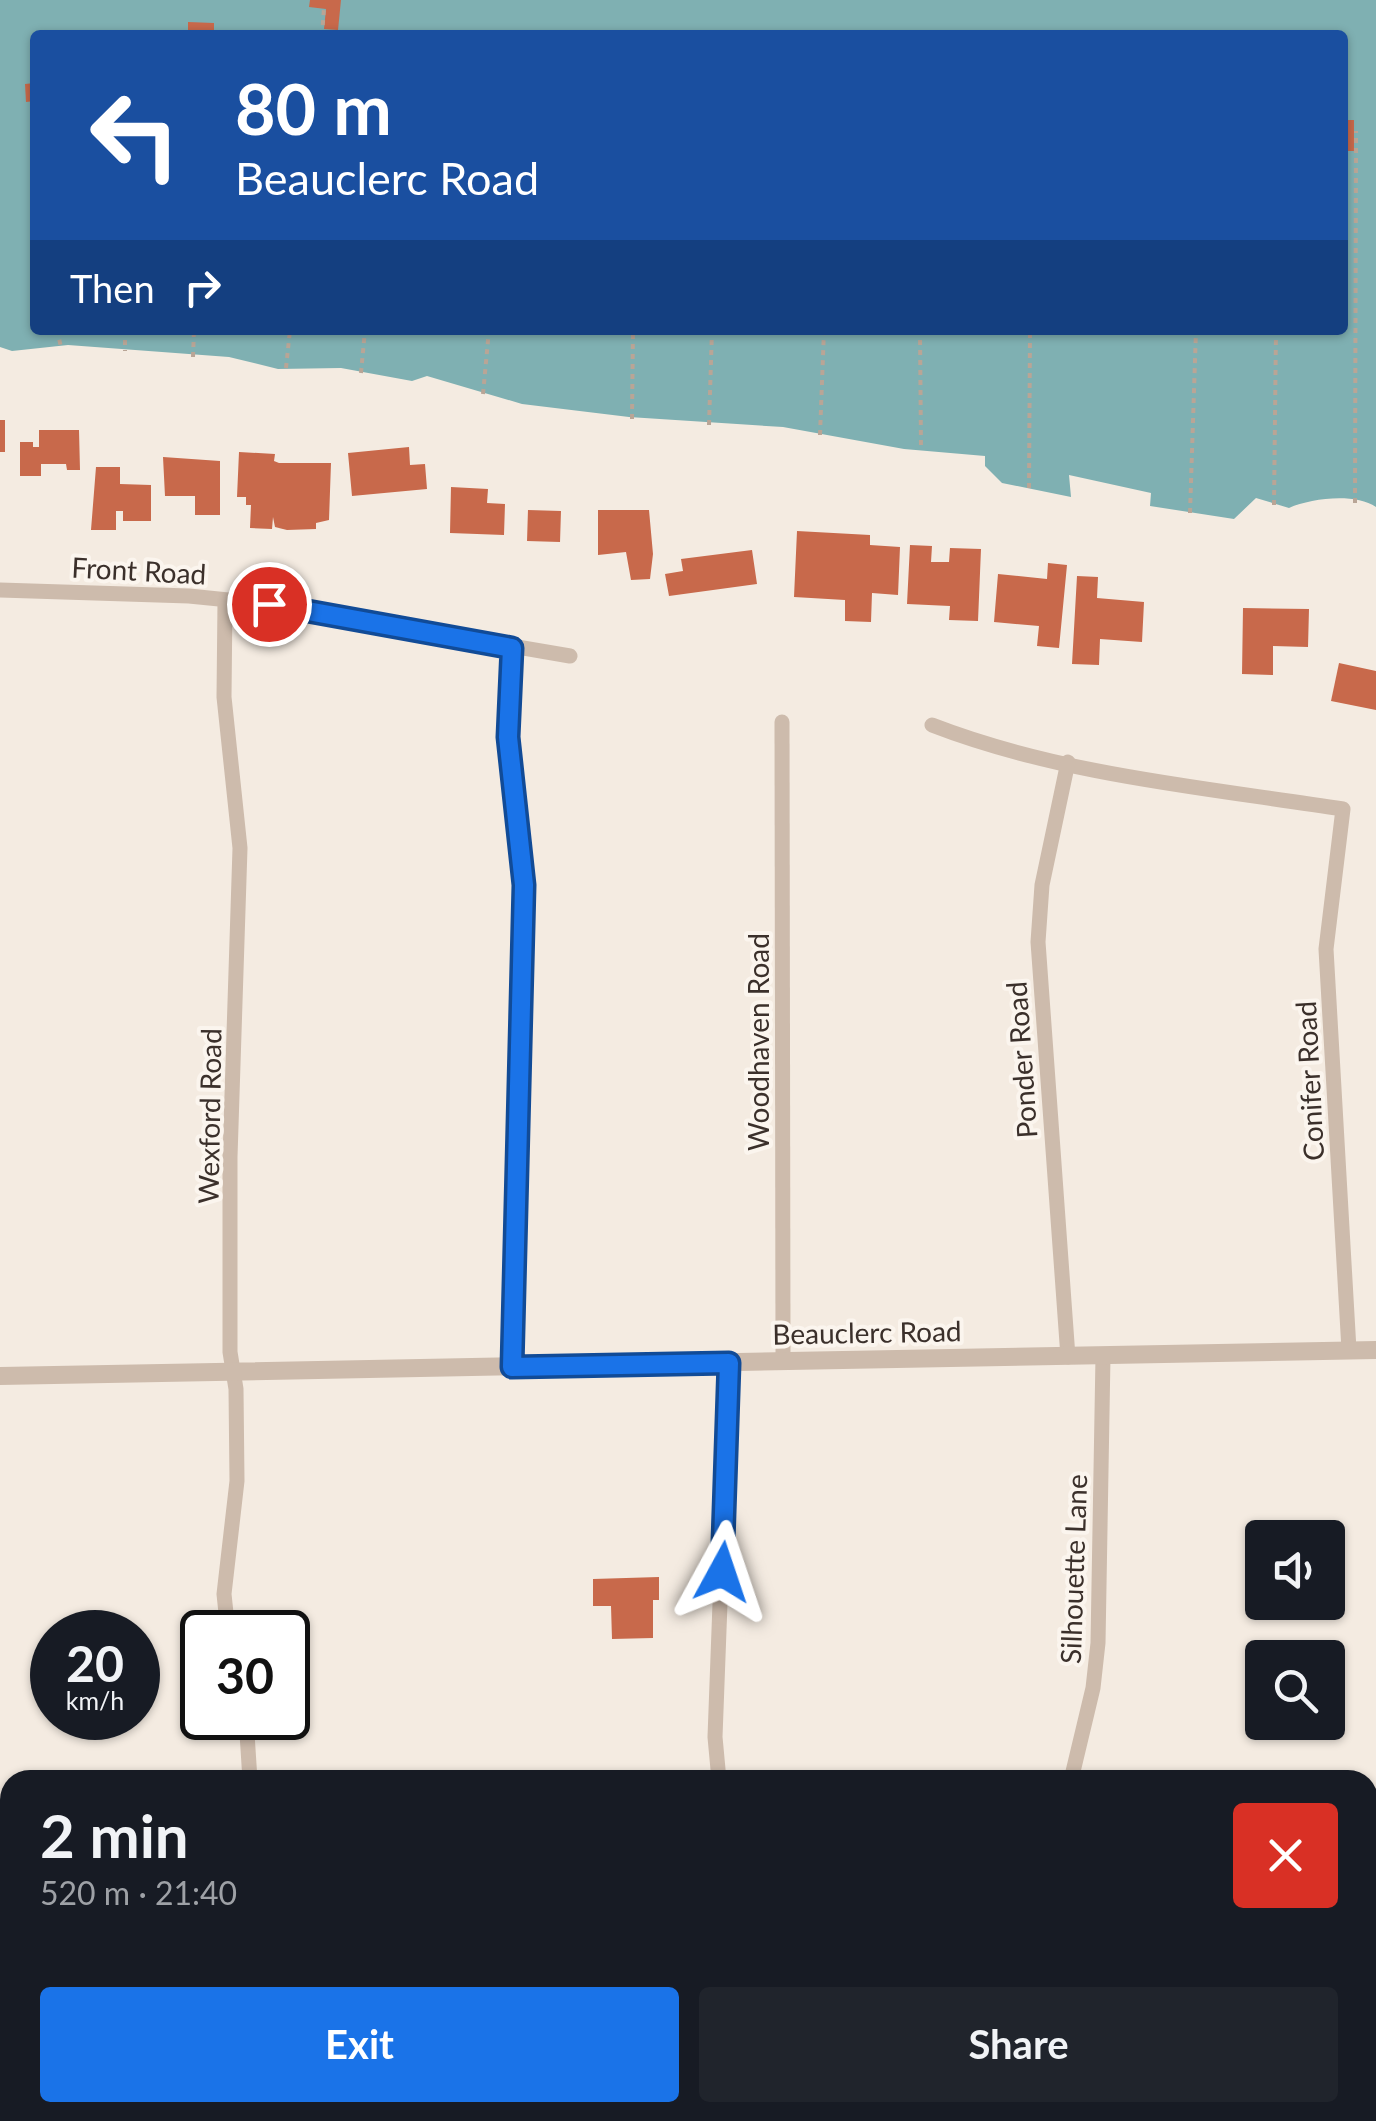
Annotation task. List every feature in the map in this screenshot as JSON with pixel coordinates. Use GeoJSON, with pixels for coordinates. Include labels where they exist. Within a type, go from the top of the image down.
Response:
{"type":"FeatureCollection","features":[{"type":"Feature","properties":{"kind":"street","name":"Front Road"},"geometry":{"type":"LineString","coordinates":[[0,590],[225,600],[570,656]]}},
{"type":"Feature","properties":{"kind":"street","name":"Wexford Road"},"geometry":{"type":"LineString","coordinates":[[225,600],[224,697],[240,848],[230,1156],[237,1480],[224,1594],[226,1610]]}},
{"type":"Feature","properties":{"kind":"street"},"geometry":{"type":"LineString","coordinates":[[512,648],[508,737],[524,885],[512,1367]]}},
{"type":"Feature","properties":{"kind":"street","name":"Woodhaven Road"},"geometry":{"type":"LineString","coordinates":[[782,722],[783,1362]]}},
{"type":"Feature","properties":{"kind":"street"},"geometry":{"type":"LineString","coordinates":[[932,725],[973,741],[1068,762]]}},
{"type":"Feature","properties":{"kind":"street","name":"Conifer Road"},"geometry":{"type":"LineString","coordinates":[[1068,762],[1342,810],[1326,949],[1349,1350]]}},
{"type":"Feature","properties":{"kind":"street","name":"Ponder Road"},"geometry":{"type":"LineString","coordinates":[[1068,762],[1042,885],[1038,942],[1068,1356]]}},
{"type":"Feature","properties":{"kind":"street","name":"Beauclerc Road"},"geometry":{"type":"LineString","coordinates":[[0,1376],[1376,1350]]}},
{"type":"Feature","properties":{"kind":"street","name":"Silhouette Lane"},"geometry":{"type":"LineString","coordinates":[[1072,1770],[1093,1688],[1098,1643],[1104,1356]]}},
{"type":"Feature","properties":{"kind":"street"},"geometry":{"type":"LineString","coordinates":[[718,1770],[715,1737],[729,1363]]}},
{"type":"Feature","properties":{"kind":"street"},"geometry":{"type":"LineString","coordinates":[[247,1740],[249,1770]]}},
{"type":"Feature","properties":{"kind":"path"},"geometry":{"type":"LineString","coordinates":[[322,30],[324,8]]}},
{"type":"Feature","properties":{"kind":"path"},"geometry":{"type":"LineString","coordinates":[[1355,503],[1356,131]]}},
{"type":"Feature","properties":{"kind":"path"},"geometry":{"type":"LineString","coordinates":[[58,335],[61,347]]}},
{"type":"Feature","properties":{"kind":"path"},"geometry":{"type":"LineString","coordinates":[[124,335],[124,351]]}},
{"type":"Feature","properties":{"kind":"path"},"geometry":{"type":"LineString","coordinates":[[193,357],[194,335]]}},
{"type":"Feature","properties":{"kind":"path"},"geometry":{"type":"LineString","coordinates":[[286,368],[289,335]]}},
{"type":"Feature","properties":{"kind":"path"},"geometry":{"type":"LineString","coordinates":[[360,373],[364,335]]}},
{"type":"Feature","properties":{"kind":"path"},"geometry":{"type":"LineString","coordinates":[[483,394],[489,335]]}},
{"type":"Feature","properties":{"kind":"path"},"geometry":{"type":"LineString","coordinates":[[632,418],[633,335]]}},
{"type":"Feature","properties":{"kind":"path"},"geometry":{"type":"LineString","coordinates":[[709,424],[712,335]]}},
{"type":"Feature","properties":{"kind":"path"},"geometry":{"type":"LineString","coordinates":[[820,435],[824,335]]}},
{"type":"Feature","properties":{"kind":"path"},"geometry":{"type":"LineString","coordinates":[[920,335],[921,450]]}},
{"type":"Feature","properties":{"kind":"path"},"geometry":{"type":"LineString","coordinates":[[1030,335],[1030,488]]}},
{"type":"Feature","properties":{"kind":"path"},"geometry":{"type":"LineString","coordinates":[[1190,513],[1196,335]]}},
{"type":"Feature","properties":{"kind":"path"},"geometry":{"type":"LineString","coordinates":[[1274,505],[1276,335]]}},
{"type":"Feature","properties":{"kind":"water"},"geometry":{"type":"Polygon","coordinates":[[[0,0],[1376,0],[1376,507],[1333,498],[1289,508],[1256,498],[1234,519],[1150,506],[1151,493],[1069,475],[1071,497],[1002,483],[985,466],[985,456],[904,449],[783,427],[629,417],[522,404],[427,376],[412,381],[341,368],[278,369],[229,357],[68,345],[12,351],[0,347],[0,0]]]}},
{"type":"Feature","properties":{"kind":"building"},"geometry":{"type":"Polygon","coordinates":[[[310,0],[341,0],[338,30],[324,29],[326,9],[309,7],[310,0]]]}},
{"type":"Feature","properties":{"kind":"building"},"geometry":{"type":"Polygon","coordinates":[[[188,22],[214,23],[214,30],[188,30],[188,22]]]}},
{"type":"Feature","properties":{"kind":"building"},"geometry":{"type":"Polygon","coordinates":[[[25,84],[30,84],[30,102],[26,102],[25,84]]]}},
{"type":"Feature","properties":{"kind":"building"},"geometry":{"type":"Polygon","coordinates":[[[1348,120],[1354,120],[1354,151],[1348,151],[1348,120]]]}},
{"type":"Feature","properties":{"kind":"building"},"geometry":{"type":"Polygon","coordinates":[[[0,420],[5,420],[5,452],[0,452],[0,420]]]}},
{"type":"Feature","properties":{"kind":"building"},"geometry":{"type":"Polygon","coordinates":[[[39,430],[79,430],[80,470],[67,470],[66,464],[41,464],[41,476],[20,476],[20,442],[33,442],[33,447],[39,447],[39,430]]]}},
{"type":"Feature","properties":{"kind":"building"},"geometry":{"type":"Polygon","coordinates":[[[409,447],[410,465],[425,464],[427,489],[352,496],[348,453],[409,447]]]}},
{"type":"Feature","properties":{"kind":"building"},"geometry":{"type":"Polygon","coordinates":[[[239,452],[275,454],[274,461],[279,463],[331,463],[329,520],[316,523],[316,529],[287,530],[275,527],[273,517],[272,529],[250,528],[251,505],[246,505],[246,497],[237,497],[239,452]]]}},
{"type":"Feature","properties":{"kind":"building"},"geometry":{"type":"Polygon","coordinates":[[[163,457],[220,461],[220,515],[195,515],[195,496],[165,496],[163,457]]]}},
{"type":"Feature","properties":{"kind":"building"},"geometry":{"type":"Polygon","coordinates":[[[96,467],[120,467],[120,484],[151,485],[151,521],[123,521],[123,511],[116,511],[116,530],[91,530],[96,467]]]}},
{"type":"Feature","properties":{"kind":"building"},"geometry":{"type":"Polygon","coordinates":[[[451,487],[488,489],[487,503],[505,504],[504,535],[450,533],[451,487]]]}},
{"type":"Feature","properties":{"kind":"building"},"geometry":{"type":"Polygon","coordinates":[[[528,510],[561,511],[560,542],[527,541],[528,510]]]}},
{"type":"Feature","properties":{"kind":"building"},"geometry":{"type":"Polygon","coordinates":[[[598,510],[649,510],[653,554],[650,579],[631,580],[626,552],[598,555],[598,510]]]}},
{"type":"Feature","properties":{"kind":"building"},"geometry":{"type":"Polygon","coordinates":[[[797,531],[870,535],[870,545],[900,547],[898,595],[872,593],[871,622],[845,621],[845,600],[794,597],[797,531]]]}},
{"type":"Feature","properties":{"kind":"building"},"geometry":{"type":"Polygon","coordinates":[[[910,545],[932,546],[931,562],[949,562],[950,548],[981,549],[978,621],[949,620],[950,606],[907,604],[910,545]]]}},
{"type":"Feature","properties":{"kind":"building"},"geometry":{"type":"Polygon","coordinates":[[[752,550],[757,584],[669,596],[665,574],[683,571],[681,559],[752,550]]]}},
{"type":"Feature","properties":{"kind":"building"},"geometry":{"type":"Polygon","coordinates":[[[1048,563],[1067,565],[1059,648],[1037,646],[1039,626],[994,622],[998,574],[1047,579],[1048,563]]]}},
{"type":"Feature","properties":{"kind":"building"},"geometry":{"type":"Polygon","coordinates":[[[1077,576],[1098,577],[1097,598],[1144,602],[1142,642],[1100,639],[1099,665],[1072,664],[1077,576]]]}},
{"type":"Feature","properties":{"kind":"building"},"geometry":{"type":"Polygon","coordinates":[[[1243,608],[1309,609],[1308,647],[1273,646],[1273,675],[1242,674],[1243,608]]]}},
{"type":"Feature","properties":{"kind":"building"},"geometry":{"type":"Polygon","coordinates":[[[1339,663],[1376,671],[1376,710],[1331,701],[1339,663]]]}},
{"type":"Feature","properties":{"kind":"building"},"geometry":{"type":"Polygon","coordinates":[[[659,1577],[659,1600],[653,1600],[653,1638],[612,1639],[611,1606],[593,1606],[593,1579],[659,1577]]]}},
{"type":"Feature","properties":{"kind":"route"},"geometry":{"type":"LineString","coordinates":[[269,604],[512,648],[508,737],[524,885],[512,1367],[729,1363],[722,1572]]}}]}
